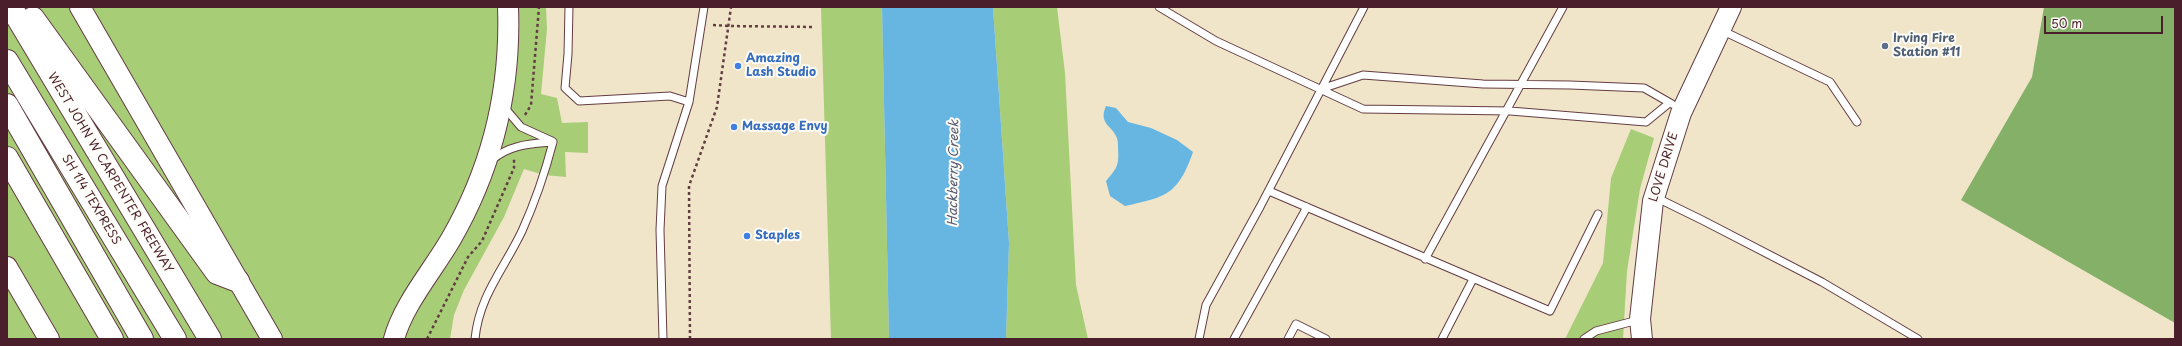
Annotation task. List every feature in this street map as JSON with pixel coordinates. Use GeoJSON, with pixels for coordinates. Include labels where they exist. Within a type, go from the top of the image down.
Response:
{"type":"FeatureCollection","features":[{"type":"Feature","properties":{"kind":"highway","name":"WEST JOHN W CARPENTER FREEWAY"},"geometry":{"type":"LineString","coordinates":[[11,7],[210,339]]}},
{"type":"Feature","properties":{"kind":"highway"},"geometry":{"type":"LineString","coordinates":[[26,7],[77,82],[217,273],[238,281]]}},
{"type":"Feature","properties":{"kind":"highway","name":"SH 114 TEXPRESS"},"geometry":{"type":"LineString","coordinates":[[7,61],[175,339]]}},
{"type":"Feature","properties":{"kind":"highway","name":"SH 114 TEXPRESS"},"geometry":{"type":"LineString","coordinates":[[7,105],[142,339]]}},
{"type":"Feature","properties":{"kind":"highway"},"geometry":{"type":"LineString","coordinates":[[7,158],[112,339]]}},
{"type":"Feature","properties":{"kind":"main road"},"geometry":{"type":"LineString","coordinates":[[80,7],[272,339]]}},
{"type":"Feature","properties":{"kind":"main road"},"geometry":{"type":"LineString","coordinates":[[394,339],[407,308],[452,238],[485,166],[502,104],[508,56],[508,7]]}},
{"type":"Feature","properties":{"kind":"main road","name":"LOVE DRIVE"},"geometry":{"type":"LineString","coordinates":[[1642,339],[1640,319],[1654,197],[1676,104],[1720,30],[1731,7]]}},
{"type":"Feature","properties":{"kind":"main road"},"geometry":{"type":"LineString","coordinates":[[7,267],[49,339]]}},
{"type":"Feature","properties":{"kind":"lane"},"geometry":{"type":"LineString","coordinates":[[569,7],[568,54],[565,88],[579,101],[670,96],[689,102]]}},
{"type":"Feature","properties":{"kind":"lane"},"geometry":{"type":"LineString","coordinates":[[663,339],[660,230],[662,186],[689,102],[704,7]]}},
{"type":"Feature","properties":{"kind":"lane"},"geometry":{"type":"LineString","coordinates":[[1159,7],[1216,40],[1363,109],[1506,111],[1646,122],[1676,104]]}},
{"type":"Feature","properties":{"kind":"lane"},"geometry":{"type":"LineString","coordinates":[[1199,339],[1206,305],[1268,191],[1364,7]]}},
{"type":"Feature","properties":{"kind":"lane"},"geometry":{"type":"LineString","coordinates":[[1425,259],[1563,7]]}},
{"type":"Feature","properties":{"kind":"lane"},"geometry":{"type":"LineString","coordinates":[[1720,30],[1830,82],[1857,122]]}},
{"type":"Feature","properties":{"kind":"lane"},"geometry":{"type":"LineString","coordinates":[[1322,89],[1362,76],[1483,84],[1644,88],[1676,104]]}},
{"type":"Feature","properties":{"kind":"lane"},"geometry":{"type":"LineString","coordinates":[[502,104],[509,115],[521,126],[554,142]]}},
{"type":"Feature","properties":{"kind":"lane"},"geometry":{"type":"LineString","coordinates":[[485,166],[501,152],[512,147],[554,142]]}},
{"type":"Feature","properties":{"kind":"lane"},"geometry":{"type":"LineString","coordinates":[[474,339],[476,320],[486,296],[521,232],[540,188],[554,142]]}},
{"type":"Feature","properties":{"kind":"lane"},"geometry":{"type":"LineString","coordinates":[[1268,191],[1550,311],[1598,214]]}},
{"type":"Feature","properties":{"kind":"lane"},"geometry":{"type":"LineString","coordinates":[[1654,197],[1822,282],[1918,339]]}},
{"type":"Feature","properties":{"kind":"lane"},"geometry":{"type":"LineString","coordinates":[[1234,339],[1306,207]]}},
{"type":"Feature","properties":{"kind":"lane"},"geometry":{"type":"LineString","coordinates":[[1442,339],[1473,279]]}},
{"type":"Feature","properties":{"kind":"lane"},"geometry":{"type":"LineString","coordinates":[[1584,339],[1596,331],[1640,319]]}},
{"type":"Feature","properties":{"kind":"lane"},"geometry":{"type":"LineString","coordinates":[[1288,339],[1296,324],[1326,339]]}},
{"type":"Feature","properties":{"kind":"path"},"geometry":{"type":"LineString","coordinates":[[690,339],[689,186],[717,107],[731,7]]}},
{"type":"Feature","properties":{"kind":"path"},"geometry":{"type":"LineString","coordinates":[[702,23],[729,26],[814,27]]}},
{"type":"Feature","properties":{"kind":"green space"},"geometry":{"type":"Polygon","coordinates":[[[7,7],[546,7],[547,29],[541,94],[557,98],[562,123],[588,122],[588,153],[565,152],[566,177],[544,175],[524,169],[504,217],[464,290],[454,315],[450,339],[7,339],[7,7]]]}},
{"type":"Feature","properties":{"kind":"green space"},"geometry":{"type":"Polygon","coordinates":[[[821,7],[882,7],[889,339],[831,339],[821,7]]]}},
{"type":"Feature","properties":{"kind":"green space"},"geometry":{"type":"Polygon","coordinates":[[[993,7],[1057,7],[1065,73],[1076,285],[1088,339],[1006,339],[1009,243],[993,7]]]}},
{"type":"Feature","properties":{"kind":"green space"},"geometry":{"type":"Polygon","coordinates":[[[2044,7],[2175,7],[2175,323],[1961,200],[2032,77],[2044,7]]]}},
{"type":"Feature","properties":{"kind":"green space"},"geometry":{"type":"Polygon","coordinates":[[[1631,129],[1654,138],[1640,189],[1627,271],[1623,339],[1565,339],[1603,263],[1611,178],[1631,129]]]}},
{"type":"Feature","properties":{"kind":"water","name":"Hackberry Creek"},"geometry":{"type":"Polygon","coordinates":[[[882,7],[993,7],[1009,243],[1006,339],[889,339],[882,7]]]}},
{"type":"Feature","properties":{"kind":"water"},"geometry":{"type":"Polygon","coordinates":[[[1106,106],[1116,108],[1128,122],[1151,128],[1177,140],[1193,152],[1182,177],[1176,186],[1169,192],[1151,200],[1125,206],[1110,196],[1106,181],[1117,166],[1118,144],[1115,134],[1105,121],[1104,112],[1106,106]]]}},
{"type":"Feature","properties":{"kind":"place","name":"Irving Fire Station #11"},"geometry":{"type":"Point","coordinates":[1885,46]}},
{"type":"Feature","properties":{"kind":"place","name":"Amazing Lash Studio"},"geometry":{"type":"Point","coordinates":[738,66]}},
{"type":"Feature","properties":{"kind":"place","name":"Massage Envy"},"geometry":{"type":"Point","coordinates":[734,127]}},
{"type":"Feature","properties":{"kind":"place","name":"Staples"},"geometry":{"type":"Point","coordinates":[747,236]}}]}
